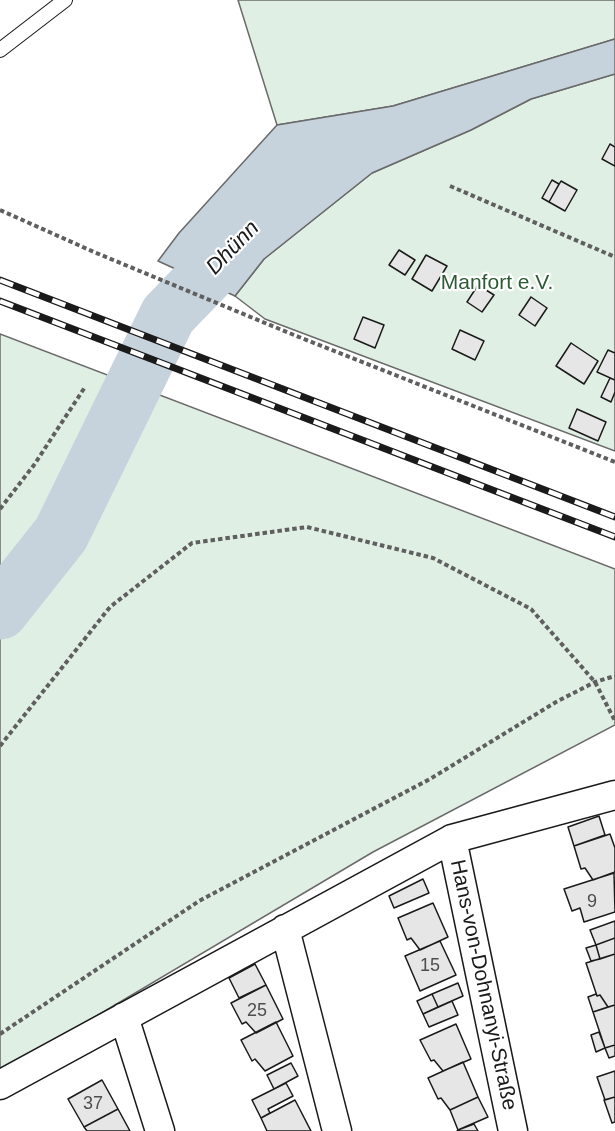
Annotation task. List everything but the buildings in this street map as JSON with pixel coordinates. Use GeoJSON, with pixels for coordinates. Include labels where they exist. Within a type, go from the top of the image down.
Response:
{"type":"FeatureCollection","features":[{"type":"Feature","properties":{"kind":"street","name":"Hans-von-Dohnanyi-Straße"},"geometry":{"type":"LineString","coordinates":[[0,1085],[453,839],[615,795]]}},
{"type":"Feature","properties":{"kind":"street","name":"Hans-von-Dohnanyi-Straße"},"geometry":{"type":"LineString","coordinates":[[453,839],[513,1131]]}},
{"type":"Feature","properties":{"kind":"street"},"geometry":{"type":"LineString","coordinates":[[285,929],[337,1131]]}},
{"type":"Feature","properties":{"kind":"street"},"geometry":{"type":"LineString","coordinates":[[124,1017],[160,1131]]}},
{"type":"Feature","properties":{"kind":"lane"},"geometry":{"type":"LineString","coordinates":[[0,50],[65,0]]}},
{"type":"Feature","properties":{"kind":"path"},"geometry":{"type":"LineString","coordinates":[[450,186],[615,257]]}},
{"type":"Feature","properties":{"kind":"path"},"geometry":{"type":"LineString","coordinates":[[0,210],[94,252],[294,335],[615,462]]}},
{"type":"Feature","properties":{"kind":"path"},"geometry":{"type":"LineString","coordinates":[[0,509],[34,465],[85,387]]}},
{"type":"Feature","properties":{"kind":"path"},"geometry":{"type":"LineString","coordinates":[[0,746],[110,607],[192,543],[307,527],[432,558],[531,609],[596,682],[615,721]]}},
{"type":"Feature","properties":{"kind":"path"},"geometry":{"type":"LineString","coordinates":[[0,1034],[199,901],[430,779],[556,702],[596,682],[615,676]]}},
{"type":"Feature","properties":{"kind":"green space"},"geometry":{"type":"Polygon","coordinates":[[[238,0],[615,0],[615,39],[393,106],[277,125],[238,0]]]}},
{"type":"Feature","properties":{"kind":"green space","name":"Manfort e.V."},"geometry":{"type":"Polygon","coordinates":[[[615,74],[615,451],[265,319],[235,296],[264,259],[372,173],[471,130],[531,99],[615,74]]]}},
{"type":"Feature","properties":{"kind":"green space"},"geometry":{"type":"Polygon","coordinates":[[[0,334],[615,569],[615,725],[373,852],[0,1073],[0,334]]]}},
{"type":"Feature","properties":{"kind":"water"},"geometry":{"type":"Polygon","coordinates":[[[615,39],[615,74],[531,99],[471,130],[372,173],[264,259],[235,296],[158,261],[179,233],[277,125],[393,106],[615,39]]]}},
{"type":"Feature","properties":{"kind":"waterway","name":"Dhünn"},"geometry":{"type":"LineString","coordinates":[[0,611],[61,534],[168,315],[255,225]]}},
{"type":"Feature","properties":{"kind":"railway"},"geometry":{"type":"LineString","coordinates":[[0,280],[615,517]]}},
{"type":"Feature","properties":{"kind":"railway"},"geometry":{"type":"LineString","coordinates":[[0,301],[615,537]]}}]}
